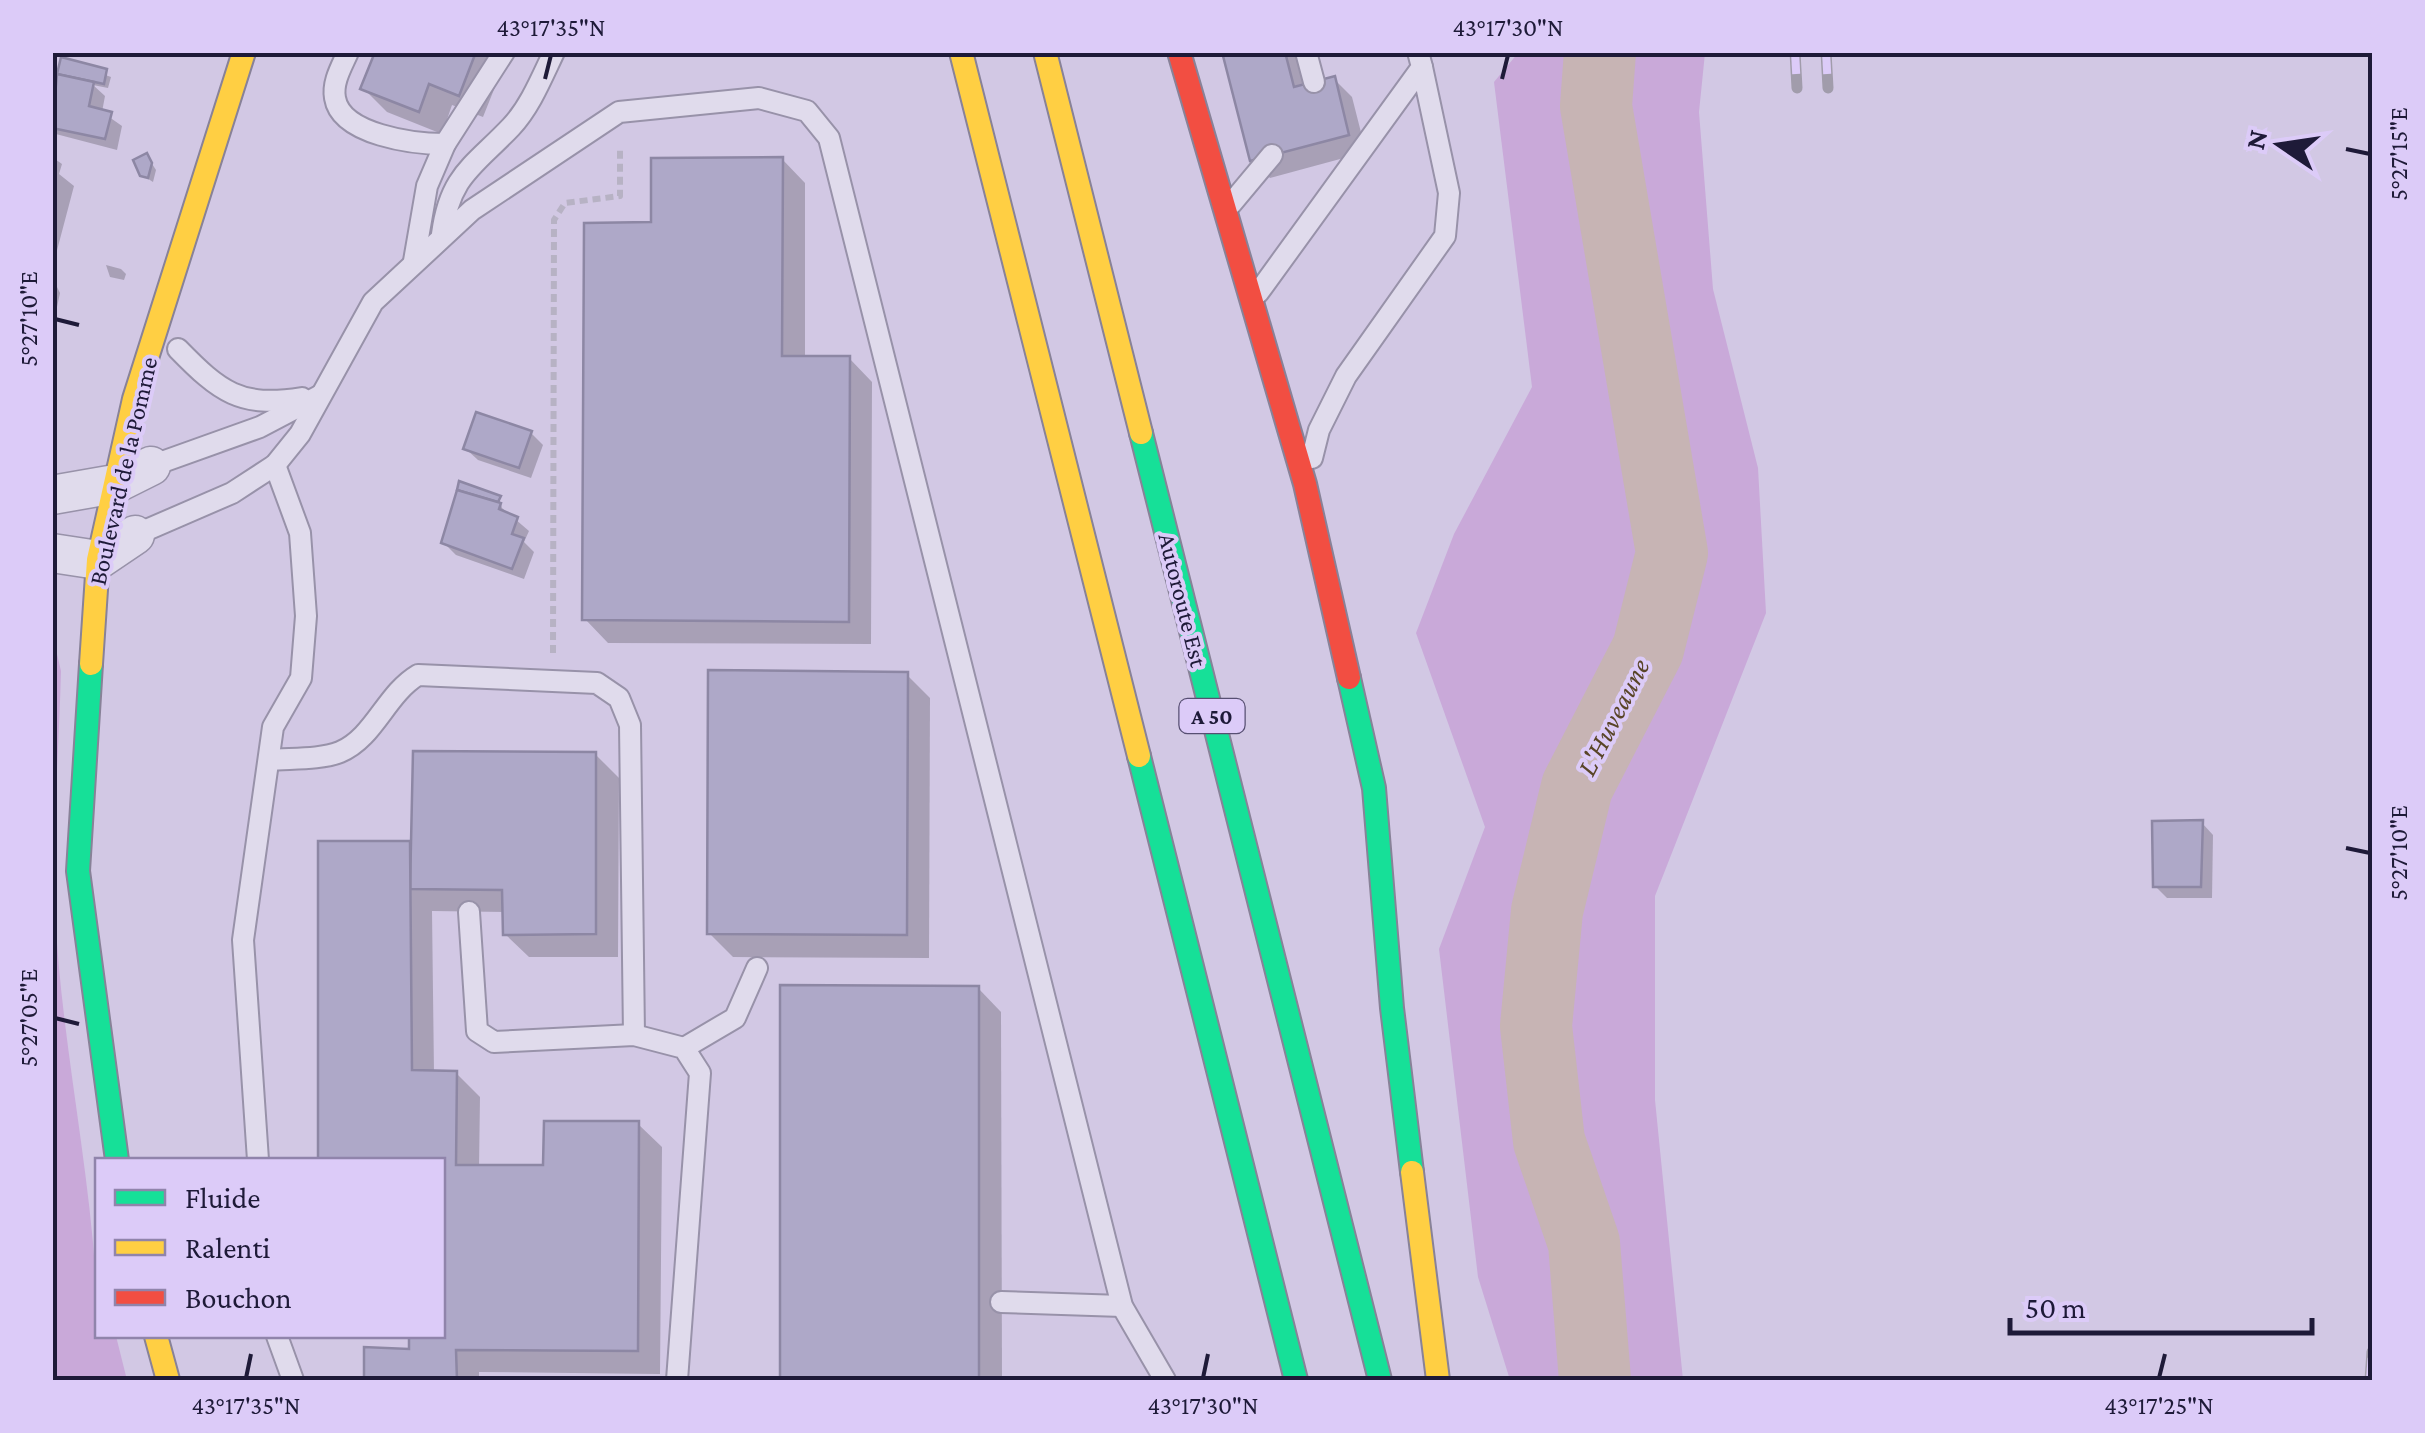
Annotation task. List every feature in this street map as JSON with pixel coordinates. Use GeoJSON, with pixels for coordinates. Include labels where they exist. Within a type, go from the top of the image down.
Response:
{"type":"FeatureCollection","features":[{"type":"Feature","properties":{"kind":"main road","name":"Boulevard de la Pomme"},"geometry":{"type":"LineString","coordinates":[[121,554],[115,484],[134,398],[219,120],[244,52]]}},
{"type":"Feature","properties":{"kind":"main road"},"geometry":{"type":"LineString","coordinates":[[961,52],[1296,1380]]}},
{"type":"Feature","properties":{"kind":"main road","name":"Autoroute Est"},"geometry":{"type":"LineString","coordinates":[[1045,52],[1380,1380]]}},
{"type":"Feature","properties":{"kind":"main road"},"geometry":{"type":"LineString","coordinates":[[1179,52],[1254,299],[1304,484],[1374,788],[1392,1008],[1438,1380]]}},
{"type":"Feature","properties":{"kind":"main road","name":"Boulevard de la Pomme"},"geometry":{"type":"LineString","coordinates":[[170,382],[219,120]]}},
{"type":"Feature","properties":{"kind":"main road","name":"Boulevard de la Pomme"},"geometry":{"type":"LineString","coordinates":[[118,1158],[78,871],[121,554],[155,450]]}},
{"type":"Feature","properties":{"kind":"main road","name":"Boulevard de la Pomme"},"geometry":{"type":"LineString","coordinates":[[100,1010],[108,901]]}},
{"type":"Feature","properties":{"kind":"main road"},"geometry":{"type":"LineString","coordinates":[[157,1338],[168,1380]]}},
{"type":"Feature","properties":{"kind":"street"},"geometry":{"type":"LineString","coordinates":[[52,495],[115,484],[155,450]]}},
{"type":"Feature","properties":{"kind":"street"},"geometry":{"type":"LineString","coordinates":[[52,553],[121,554]]}},
{"type":"Feature","properties":{"kind":"lane"},"geometry":{"type":"LineString","coordinates":[[348,52],[334,86],[335,101],[344,118],[406,144],[445,144]]}},
{"type":"Feature","properties":{"kind":"lane"},"geometry":{"type":"LineString","coordinates":[[414,261],[427,186],[445,144],[504,52]]}},
{"type":"Feature","properties":{"kind":"lane"},"geometry":{"type":"LineString","coordinates":[[442,234],[446,202],[460,175],[512,126],[554,52]]}},
{"type":"Feature","properties":{"kind":"lane"},"geometry":{"type":"LineString","coordinates":[[1306,52],[1314,82]]}},
{"type":"Feature","properties":{"kind":"lane"},"geometry":{"type":"LineString","coordinates":[[1254,299],[1420,60]]}},
{"type":"Feature","properties":{"kind":"lane"},"geometry":{"type":"LineString","coordinates":[[1304,484],[1319,430],[1346,376],[1445,236],[1449,193],[1420,60]]}},
{"type":"Feature","properties":{"kind":"lane"},"geometry":{"type":"LineString","coordinates":[[121,554],[275,465],[300,434],[373,302],[442,234],[620,112],[759,98],[807,110],[829,138],[1122,1306],[1165,1380]]}},
{"type":"Feature","properties":{"kind":"lane"},"geometry":{"type":"LineString","coordinates":[[1226,209],[1272,155]]}},
{"type":"Feature","properties":{"kind":"lane"},"geometry":{"type":"LineString","coordinates":[[178,349],[216,387],[234,396],[266,404],[319,396]]}},
{"type":"Feature","properties":{"kind":"lane"},"geometry":{"type":"LineString","coordinates":[[155,450],[260,426],[319,396]]}},
{"type":"Feature","properties":{"kind":"lane"},"geometry":{"type":"LineString","coordinates":[[258,1158],[243,940],[273,727],[301,678],[306,616],[300,534],[275,465]]}},
{"type":"Feature","properties":{"kind":"lane"},"geometry":{"type":"LineString","coordinates":[[269,760],[338,754],[358,741],[401,686],[418,676],[597,683],[618,698],[630,725],[634,1036]]}},
{"type":"Feature","properties":{"kind":"lane"},"geometry":{"type":"LineString","coordinates":[[469,912],[477,1031],[494,1042],[634,1036],[684,1048],[700,1073],[677,1380]]}},
{"type":"Feature","properties":{"kind":"lane"},"geometry":{"type":"LineString","coordinates":[[684,1048],[735,1018],[758,968]]}},
{"type":"Feature","properties":{"kind":"lane"},"geometry":{"type":"LineString","coordinates":[[1001,1302],[1122,1306]]}},
{"type":"Feature","properties":{"kind":"lane"},"geometry":{"type":"LineString","coordinates":[[278,1338],[293,1380]]}},
{"type":"Feature","properties":{"kind":"path"},"geometry":{"type":"LineString","coordinates":[[553,679],[554,220],[565,202],[620,196],[620,112]]}},
{"type":"Feature","properties":{"kind":"shaded area"},"geometry":{"type":"Polygon","coordinates":[[[1518,53],[1705,53],[1699,112],[1713,289],[1758,468],[1766,613],[1655,896],[1655,1100],[1683,1380],[1510,1380],[1478,1277],[1439,949],[1485,827],[1416,633],[1454,534],[1532,387],[1494,82],[1518,53]]]}},
{"type":"Feature","properties":{"kind":"shaded area"},"geometry":{"type":"Polygon","coordinates":[[[52,633],[61,671],[55,909],[64,1016],[92,1229],[95,1338],[116,1338],[127,1380],[53,1380],[52,633]]]}},
{"type":"Feature","properties":{"kind":"building"},"geometry":{"type":"Polygon","coordinates":[[[375,52],[476,52],[459,96],[429,84],[419,112],[360,89],[375,52]]]}},
{"type":"Feature","properties":{"kind":"building"},"geometry":{"type":"Polygon","coordinates":[[[1222,52],[1285,52],[1294,87],[1335,76],[1349,135],[1250,161],[1222,52]]]}},
{"type":"Feature","properties":{"kind":"building"},"geometry":{"type":"Polygon","coordinates":[[[61,57],[107,69],[104,84],[57,74],[61,57]]]}},
{"type":"Feature","properties":{"kind":"building"},"geometry":{"type":"Polygon","coordinates":[[[57,74],[94,82],[89,106],[112,112],[105,139],[52,128],[57,74]]]}},
{"type":"Feature","properties":{"kind":"building"},"geometry":{"type":"Polygon","coordinates":[[[147,153],[152,163],[148,178],[140,176],[133,160],[147,153]]]}},
{"type":"Feature","properties":{"kind":"building"},"geometry":{"type":"Polygon","coordinates":[[[783,157],[782,356],[850,356],[849,622],[582,620],[584,223],[651,222],[651,158],[783,157]]]}},
{"type":"Feature","properties":{"kind":"building"},"geometry":{"type":"Polygon","coordinates":[[[476,412],[532,431],[519,468],[463,449],[476,412]]]}},
{"type":"Feature","properties":{"kind":"building"},"geometry":{"type":"Polygon","coordinates":[[[459,481],[501,496],[498,502],[457,490],[459,481]]]}},
{"type":"Feature","properties":{"kind":"building"},"geometry":{"type":"Polygon","coordinates":[[[457,490],[501,503],[499,509],[518,517],[512,534],[524,538],[512,569],[441,543],[457,490]]]}},
{"type":"Feature","properties":{"kind":"building"},"geometry":{"type":"Polygon","coordinates":[[[708,670],[908,672],[907,935],[707,934],[708,670]]]}},
{"type":"Feature","properties":{"kind":"building"},"geometry":{"type":"Polygon","coordinates":[[[413,751],[596,752],[596,934],[503,935],[502,890],[410,889],[413,751]]]}},
{"type":"Feature","properties":{"kind":"building"},"geometry":{"type":"Polygon","coordinates":[[[2203,820],[2201,887],[2153,887],[2152,821],[2203,820]]]}},
{"type":"Feature","properties":{"kind":"building"},"geometry":{"type":"Polygon","coordinates":[[[318,841],[410,841],[412,1070],[457,1071],[456,1165],[543,1165],[544,1121],[639,1121],[638,1351],[456,1350],[457,1380],[364,1380],[364,1347],[409,1349],[409,1338],[445,1338],[445,1158],[318,1158],[318,841]]]}},
{"type":"Feature","properties":{"kind":"building"},"geometry":{"type":"Polygon","coordinates":[[[780,985],[979,986],[979,1380],[780,1380],[780,985]]]}},
{"type":"Feature","properties":{"kind":"waterway","name":"L'Huveaune"},"geometry":{"type":"LineString","coordinates":[[1595,1380],[1584,1243],[1549,1141],[1536,1026],[1547,911],[1577,787],[1648,649],[1672,553],[1596,106],[1600,52]]}},
{"type":"Feature","properties":{"kind":"railway"},"geometry":{"type":"LineString","coordinates":[[1795,52],[1797,88]]}},
{"type":"Feature","properties":{"kind":"railway"},"geometry":{"type":"LineString","coordinates":[[1826,52],[1828,88]]}},
{"type":"Feature","properties":{"kind":"railway"},"geometry":{"type":"LineString","coordinates":[[2370,1380],[2372,1352]]}},
{"type":"Feature","properties":{"kind":"traffic: fast"},"geometry":{"type":"LineString","coordinates":[[1141,433],[1380,1380]]}},
{"type":"Feature","properties":{"kind":"traffic: fast"},"geometry":{"type":"LineString","coordinates":[[91,664],[78,871],[117,1158]]}},
{"type":"Feature","properties":{"kind":"traffic: fast"},"geometry":{"type":"LineString","coordinates":[[1349,678],[1374,788],[1392,1008],[1412,1172]]}},
{"type":"Feature","properties":{"kind":"traffic: fast"},"geometry":{"type":"LineString","coordinates":[[1139,756],[1296,1380]]}},
{"type":"Feature","properties":{"kind":"traffic: slow"},"geometry":{"type":"LineString","coordinates":[[91,664],[98,560],[134,399],[244,52]]}},
{"type":"Feature","properties":{"kind":"traffic: slow"},"geometry":{"type":"LineString","coordinates":[[961,52],[1139,756]]}},
{"type":"Feature","properties":{"kind":"traffic: slow"},"geometry":{"type":"LineString","coordinates":[[1045,52],[1141,433]]}},
{"type":"Feature","properties":{"kind":"traffic: slow"},"geometry":{"type":"LineString","coordinates":[[1412,1172],[1438,1380]]}},
{"type":"Feature","properties":{"kind":"traffic: slow"},"geometry":{"type":"LineString","coordinates":[[157,1338],[168,1380]]}},
{"type":"Feature","properties":{"kind":"traffic: jam"},"geometry":{"type":"LineString","coordinates":[[1179,52],[1305,484],[1349,678]]}}]}
